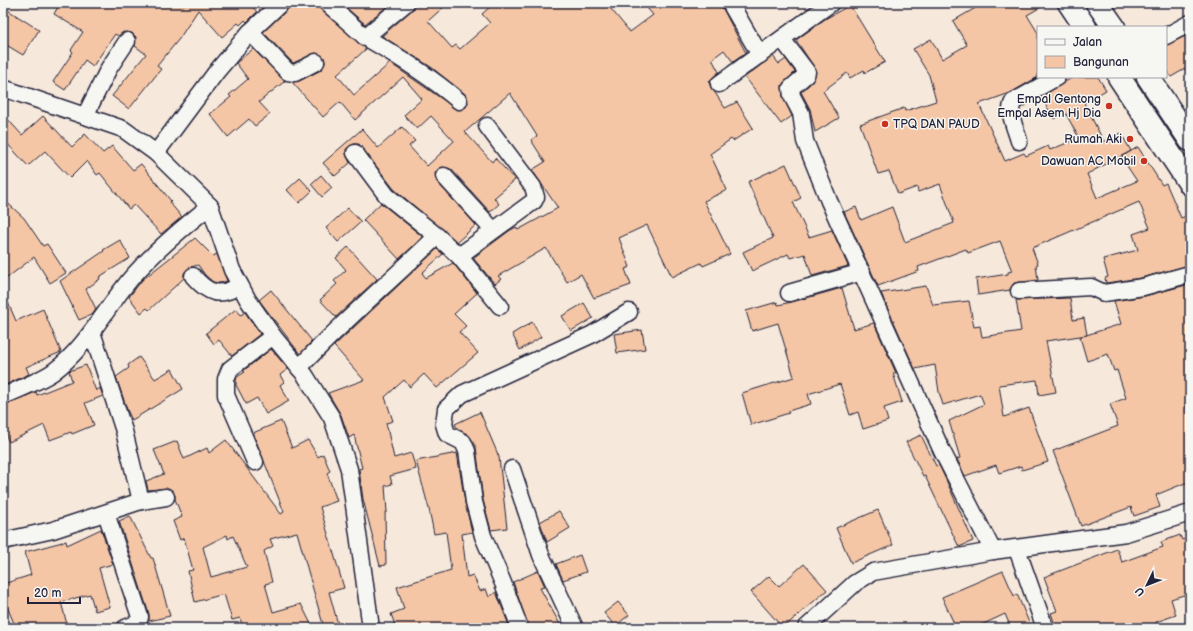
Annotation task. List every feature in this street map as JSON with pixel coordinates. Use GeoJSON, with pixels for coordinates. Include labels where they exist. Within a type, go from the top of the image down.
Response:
{"type":"FeatureCollection","features":[{"type":"Feature","properties":{"kind":"highway"},"geometry":{"type":"LineString","coordinates":[[1069,3],[1084,26]]}},
{"type":"Feature","properties":{"kind":"highway"},"geometry":{"type":"LineString","coordinates":[[1097,3],[1113,26]]}},
{"type":"Feature","properties":{"kind":"highway"},"geometry":{"type":"LineString","coordinates":[[1120,78],[1190,184]]}},
{"type":"Feature","properties":{"kind":"highway"},"geometry":{"type":"LineString","coordinates":[[1149,78],[1190,140]]}},
{"type":"Feature","properties":{"kind":"street"},"geometry":{"type":"LineString","coordinates":[[156,153],[217,71],[250,32],[281,3]]}},
{"type":"Feature","properties":{"kind":"street"},"geometry":{"type":"LineString","coordinates":[[327,3],[365,37],[408,62],[440,84],[459,101]]}},
{"type":"Feature","properties":{"kind":"street"},"geometry":{"type":"LineString","coordinates":[[365,37],[406,3]]}},
{"type":"Feature","properties":{"kind":"street"},"geometry":{"type":"LineString","coordinates":[[730,3],[760,55]]}},
{"type":"Feature","properties":{"kind":"street"},"geometry":{"type":"LineString","coordinates":[[719,84],[831,3]]}},
{"type":"Feature","properties":{"kind":"street"},"geometry":{"type":"LineString","coordinates":[[1167,35],[1190,23]]}},
{"type":"Feature","properties":{"kind":"street"},"geometry":{"type":"LineString","coordinates":[[250,32],[288,72],[295,73],[316,62]]}},
{"type":"Feature","properties":{"kind":"street"},"geometry":{"type":"LineString","coordinates":[[782,39],[807,72],[806,75],[791,88],[792,96],[801,113],[805,141],[829,201],[942,451],[993,551]]}},
{"type":"Feature","properties":{"kind":"street"},"geometry":{"type":"LineString","coordinates":[[85,116],[127,41]]}},
{"type":"Feature","properties":{"kind":"street"},"geometry":{"type":"LineString","coordinates":[[1019,141],[1010,107],[1013,102],[1055,78]]}},
{"type":"Feature","properties":{"kind":"street"},"geometry":{"type":"LineString","coordinates":[[3,88],[122,130],[156,153],[210,206],[232,270],[240,285],[273,336],[299,368],[332,418],[349,469],[371,628]]}},
{"type":"Feature","properties":{"kind":"street"},"geometry":{"type":"LineString","coordinates":[[458,256],[534,201],[536,197],[533,187],[487,126]]}},
{"type":"Feature","properties":{"kind":"street"},"geometry":{"type":"LineString","coordinates":[[356,153],[387,196],[437,236],[458,256],[500,306]]}},
{"type":"Feature","properties":{"kind":"street"},"geometry":{"type":"LineString","coordinates":[[444,176],[492,230]]}},
{"type":"Feature","properties":{"kind":"street"},"geometry":{"type":"LineString","coordinates":[[3,396],[52,373],[92,332],[137,272],[169,238],[210,206]]}},
{"type":"Feature","properties":{"kind":"street"},"geometry":{"type":"LineString","coordinates":[[299,368],[329,337],[408,266],[437,236]]}},
{"type":"Feature","properties":{"kind":"street"},"geometry":{"type":"LineString","coordinates":[[789,293],[862,272]]}},
{"type":"Feature","properties":{"kind":"street"},"geometry":{"type":"LineString","coordinates":[[1019,291],[1091,287],[1104,293],[1143,287],[1190,274]]}},
{"type":"Feature","properties":{"kind":"street"},"geometry":{"type":"LineString","coordinates":[[193,276],[201,286],[209,291],[222,294],[231,292],[240,285]]}},
{"type":"Feature","properties":{"kind":"street"},"geometry":{"type":"LineString","coordinates":[[520,628],[483,536],[474,502],[467,451],[463,442],[447,434],[444,424],[446,409],[462,394],[591,335],[629,312]]}},
{"type":"Feature","properties":{"kind":"street"},"geometry":{"type":"LineString","coordinates":[[92,332],[124,431],[141,501]]}},
{"type":"Feature","properties":{"kind":"street"},"geometry":{"type":"LineString","coordinates":[[255,462],[226,395],[226,379],[230,369],[273,336]]}},
{"type":"Feature","properties":{"kind":"street"},"geometry":{"type":"LineString","coordinates":[[512,469],[541,555],[574,628]]}},
{"type":"Feature","properties":{"kind":"street"},"geometry":{"type":"LineString","coordinates":[[3,541],[52,530],[141,501],[166,497]]}},
{"type":"Feature","properties":{"kind":"street"},"geometry":{"type":"LineString","coordinates":[[106,513],[140,617],[138,623],[125,628]]}},
{"type":"Feature","properties":{"kind":"street"},"geometry":{"type":"LineString","coordinates":[[806,628],[855,583],[873,572],[993,551],[1017,549],[1126,533],[1190,513]]}},
{"type":"Feature","properties":{"kind":"street"},"geometry":{"type":"LineString","coordinates":[[1017,549],[1045,628]]}},
{"type":"Feature","properties":{"kind":"building"},"geometry":{"type":"Polygon","coordinates":[[[60,3],[249,3],[257,12],[247,22],[245,20],[240,25],[238,23],[222,37],[198,10],[179,39],[157,66],[161,69],[129,109],[112,96],[146,54],[135,46],[136,37],[132,33],[123,32],[118,36],[115,34],[93,66],[85,60],[65,90],[53,82],[73,52],[71,50],[83,32],[54,14],[60,3]]]}},
{"type":"Feature","properties":{"kind":"building"},"geometry":{"type":"Polygon","coordinates":[[[290,3],[318,3],[321,10],[366,49],[337,75],[354,95],[390,63],[458,110],[466,107],[468,103],[465,94],[431,67],[382,36],[418,3],[448,3],[428,21],[452,48],[456,45],[460,49],[490,23],[482,14],[494,3],[606,3],[630,32],[653,15],[643,3],[720,3],[746,53],[733,62],[724,50],[712,59],[719,72],[709,81],[710,85],[725,108],[737,102],[753,128],[733,141],[731,139],[710,154],[727,190],[704,201],[730,254],[703,266],[701,263],[672,277],[647,225],[619,238],[630,267],[625,269],[631,285],[594,298],[581,274],[567,282],[546,248],[498,276],[501,279],[495,284],[473,258],[509,231],[516,227],[518,230],[558,208],[532,170],[545,162],[531,140],[537,136],[510,93],[465,132],[492,162],[495,158],[515,180],[494,198],[499,204],[490,212],[451,169],[442,167],[435,173],[437,182],[476,225],[457,242],[394,189],[359,144],[354,144],[346,149],[346,154],[350,163],[335,176],[323,163],[362,129],[378,148],[402,127],[415,141],[409,146],[427,166],[454,141],[431,116],[417,129],[404,115],[422,99],[403,77],[355,120],[340,102],[323,117],[292,82],[299,81],[321,70],[325,63],[324,57],[316,53],[293,63],[263,32],[287,10],[290,3]]]}},
{"type":"Feature","properties":{"kind":"building"},"geometry":{"type":"Polygon","coordinates":[[[341,3],[381,3],[385,8],[365,24],[341,3]]]}},
{"type":"Feature","properties":{"kind":"building"},"geometry":{"type":"Polygon","coordinates":[[[984,3],[1048,3],[1027,15],[1037,31],[1037,78],[1010,93],[979,104],[1005,161],[1024,153],[1026,156],[1048,146],[1050,150],[1079,138],[1065,112],[1054,119],[1041,97],[1071,78],[1099,78],[1106,90],[1084,103],[1104,142],[1121,133],[1131,151],[1087,174],[1097,198],[1137,181],[1121,157],[1138,147],[1162,185],[1166,183],[1181,218],[1186,216],[1190,224],[1190,265],[1141,278],[1106,283],[1105,278],[1108,277],[1103,259],[1138,250],[1133,234],[1150,228],[1139,202],[1032,248],[1038,264],[1036,265],[1038,280],[1014,283],[1010,290],[978,295],[976,279],[1008,274],[1008,272],[1012,271],[1000,241],[968,253],[966,249],[918,267],[919,271],[878,286],[844,212],[856,207],[861,220],[892,207],[905,242],[954,223],[940,184],[918,192],[917,187],[898,194],[889,171],[878,174],[860,124],[904,108],[905,111],[936,101],[929,75],[913,49],[931,39],[942,59],[967,45],[953,21],[984,3]]]}},
{"type":"Feature","properties":{"kind":"building"},"geometry":{"type":"Polygon","coordinates":[[[850,5],[885,62],[865,73],[864,70],[850,78],[847,73],[823,91],[839,118],[815,132],[810,109],[801,92],[812,82],[816,70],[796,40],[825,19],[850,5]]]}},
{"type":"Feature","properties":{"kind":"building"},"geometry":{"type":"Polygon","coordinates":[[[3,7],[39,30],[23,55],[3,43],[3,7]]]}},
{"type":"Feature","properties":{"kind":"building"},"geometry":{"type":"Polygon","coordinates":[[[1190,34],[1190,66],[1171,77],[1167,70],[1167,45],[1190,34]]]}},
{"type":"Feature","properties":{"kind":"building"},"geometry":{"type":"Polygon","coordinates":[[[253,49],[285,81],[259,102],[270,114],[255,126],[249,119],[228,137],[210,114],[231,97],[229,95],[248,79],[236,63],[253,49]]]}},
{"type":"Feature","properties":{"kind":"building"},"geometry":{"type":"Polygon","coordinates":[[[773,56],[779,64],[786,59],[795,72],[782,85],[783,97],[792,116],[781,124],[745,77],[773,56]]]}},
{"type":"Feature","properties":{"kind":"building"},"geometry":{"type":"Polygon","coordinates":[[[3,114],[22,135],[43,116],[72,147],[85,134],[103,153],[112,146],[133,170],[141,164],[182,217],[161,234],[134,205],[129,209],[100,173],[97,175],[87,161],[70,178],[45,151],[28,166],[3,139],[3,114]]]}},
{"type":"Feature","properties":{"kind":"building"},"geometry":{"type":"Polygon","coordinates":[[[786,164],[801,198],[793,202],[809,237],[832,230],[848,266],[812,276],[805,254],[790,258],[788,254],[752,271],[743,252],[773,238],[748,182],[786,164]]]}},
{"type":"Feature","properties":{"kind":"building"},"geometry":{"type":"Polygon","coordinates":[[[321,175],[332,188],[322,197],[311,184],[321,175]]]}},
{"type":"Feature","properties":{"kind":"building"},"geometry":{"type":"Polygon","coordinates":[[[300,178],[312,191],[299,203],[287,190],[300,178]]]}},
{"type":"Feature","properties":{"kind":"building"},"geometry":{"type":"Polygon","coordinates":[[[3,199],[24,218],[43,246],[47,244],[66,273],[50,283],[34,257],[3,281],[3,199]]]}},
{"type":"Feature","properties":{"kind":"building"},"geometry":{"type":"Polygon","coordinates":[[[381,203],[423,237],[399,259],[363,220],[381,203]]]}},
{"type":"Feature","properties":{"kind":"building"},"geometry":{"type":"Polygon","coordinates":[[[348,208],[361,222],[338,242],[326,228],[348,208]]]}},
{"type":"Feature","properties":{"kind":"building"},"geometry":{"type":"Polygon","coordinates":[[[195,238],[213,256],[217,254],[227,281],[220,283],[213,282],[205,275],[198,265],[191,267],[184,273],[184,278],[149,310],[147,308],[141,313],[129,297],[142,280],[195,238]]]}},
{"type":"Feature","properties":{"kind":"building"},"geometry":{"type":"Polygon","coordinates":[[[120,240],[130,258],[99,277],[100,279],[86,289],[96,309],[93,314],[79,320],[60,281],[104,251],[103,250],[120,240]]]}},
{"type":"Feature","properties":{"kind":"building"},"geometry":{"type":"Polygon","coordinates":[[[348,247],[377,279],[336,317],[320,300],[337,284],[334,281],[346,270],[336,258],[348,247]]]}},
{"type":"Feature","properties":{"kind":"building"},"geometry":{"type":"Polygon","coordinates":[[[437,249],[443,254],[422,273],[426,278],[453,263],[477,293],[454,314],[466,326],[459,332],[478,353],[437,388],[424,374],[410,387],[404,380],[385,397],[393,421],[386,423],[394,458],[411,453],[416,469],[390,476],[392,484],[385,486],[387,512],[385,512],[386,565],[380,566],[363,499],[359,469],[362,468],[354,435],[349,438],[341,415],[328,393],[364,380],[334,346],[437,249]]]}},
{"type":"Feature","properties":{"kind":"building"},"geometry":{"type":"Polygon","coordinates":[[[1190,284],[1190,402],[1185,404],[1190,420],[1190,481],[1156,495],[1160,507],[1134,516],[1131,507],[1081,526],[1053,451],[1118,426],[1110,404],[1126,398],[1117,370],[1114,371],[1108,354],[1087,361],[1080,337],[1121,324],[1114,301],[1145,296],[1190,284]]]}},
{"type":"Feature","properties":{"kind":"building"},"geometry":{"type":"Polygon","coordinates":[[[926,286],[933,305],[969,301],[974,327],[980,326],[982,337],[1021,331],[1016,300],[1070,298],[1073,320],[1084,318],[1087,335],[1046,341],[1056,392],[1039,395],[1037,380],[999,385],[1004,417],[1029,408],[1048,462],[1022,470],[1021,466],[999,473],[996,465],[965,476],[957,459],[960,458],[949,421],[984,404],[980,394],[943,405],[939,392],[935,365],[915,369],[881,293],[926,286]]]}},
{"type":"Feature","properties":{"kind":"building"},"geometry":{"type":"Polygon","coordinates":[[[842,288],[854,329],[874,323],[896,373],[893,373],[902,402],[884,408],[888,421],[863,429],[858,412],[850,415],[840,384],[808,394],[811,404],[788,411],[789,413],[751,425],[742,393],[794,377],[778,323],[752,331],[746,311],[777,302],[778,305],[792,302],[842,288]]]}},
{"type":"Feature","properties":{"kind":"building"},"geometry":{"type":"Polygon","coordinates":[[[271,290],[312,341],[300,354],[259,300],[271,290]]]}},
{"type":"Feature","properties":{"kind":"building"},"geometry":{"type":"Polygon","coordinates":[[[3,291],[16,321],[43,309],[61,352],[26,367],[29,374],[3,386],[3,291]]]}},
{"type":"Feature","properties":{"kind":"building"},"geometry":{"type":"Polygon","coordinates":[[[584,303],[593,318],[571,331],[562,316],[584,303]]]}},
{"type":"Feature","properties":{"kind":"building"},"geometry":{"type":"Polygon","coordinates":[[[236,309],[241,315],[245,312],[260,334],[232,356],[219,340],[214,344],[206,333],[236,309]]]}},
{"type":"Feature","properties":{"kind":"building"},"geometry":{"type":"Polygon","coordinates":[[[532,322],[541,337],[520,350],[512,334],[532,322]]]}},
{"type":"Feature","properties":{"kind":"building"},"geometry":{"type":"Polygon","coordinates":[[[642,330],[645,349],[617,353],[614,334],[642,330]]]}},
{"type":"Feature","properties":{"kind":"building"},"geometry":{"type":"Polygon","coordinates":[[[271,349],[288,369],[280,375],[284,382],[280,385],[289,401],[266,414],[257,398],[246,404],[236,385],[236,381],[237,377],[245,372],[243,371],[271,349]]]}},
{"type":"Feature","properties":{"kind":"building"},"geometry":{"type":"Polygon","coordinates":[[[139,357],[155,379],[172,369],[183,389],[132,420],[116,377],[129,368],[128,365],[139,357]]]}},
{"type":"Feature","properties":{"kind":"building"},"geometry":{"type":"Polygon","coordinates":[[[86,365],[96,391],[100,388],[103,396],[85,403],[94,425],[72,434],[71,432],[50,440],[44,425],[9,442],[3,430],[3,405],[36,392],[37,395],[72,381],[69,371],[86,365]]]}},
{"type":"Feature","properties":{"kind":"building"},"geometry":{"type":"Polygon","coordinates":[[[480,412],[499,457],[507,528],[491,530],[483,500],[476,447],[471,438],[457,428],[455,424],[480,412]]]}},
{"type":"Feature","properties":{"kind":"building"},"geometry":{"type":"Polygon","coordinates":[[[281,421],[292,448],[308,440],[318,457],[323,454],[330,471],[327,473],[337,501],[320,507],[344,588],[329,592],[339,628],[324,628],[297,532],[270,539],[273,546],[264,551],[272,582],[265,584],[273,612],[301,604],[313,628],[243,628],[240,618],[232,620],[224,594],[195,602],[188,571],[193,570],[184,538],[180,540],[173,521],[182,517],[175,499],[175,495],[169,488],[148,490],[146,481],[164,474],[154,450],[177,441],[184,459],[207,448],[209,453],[226,440],[281,514],[284,512],[253,433],[281,421]],[[227,535],[203,547],[211,577],[247,567],[233,536],[228,539],[227,535]]]}},
{"type":"Feature","properties":{"kind":"building"},"geometry":{"type":"Polygon","coordinates":[[[921,435],[936,466],[939,465],[973,541],[959,547],[925,476],[923,476],[906,442],[921,435]]]}},
{"type":"Feature","properties":{"kind":"building"},"geometry":{"type":"Polygon","coordinates":[[[457,453],[465,503],[472,532],[462,534],[467,577],[473,575],[480,591],[486,589],[489,597],[496,592],[510,628],[396,628],[391,614],[404,609],[397,587],[451,570],[446,532],[434,534],[416,461],[457,453]]]}},
{"type":"Feature","properties":{"kind":"building"},"geometry":{"type":"Polygon","coordinates":[[[878,510],[893,545],[851,563],[836,528],[878,510]]]}},
{"type":"Feature","properties":{"kind":"building"},"geometry":{"type":"Polygon","coordinates":[[[559,511],[570,528],[547,542],[540,522],[559,511]]]}},
{"type":"Feature","properties":{"kind":"building"},"geometry":{"type":"Polygon","coordinates":[[[130,516],[151,558],[153,558],[170,616],[149,621],[149,614],[119,521],[130,516]]]}},
{"type":"Feature","properties":{"kind":"building"},"geometry":{"type":"Polygon","coordinates":[[[101,529],[113,564],[99,568],[110,607],[95,611],[90,594],[61,602],[68,628],[16,628],[3,597],[3,584],[31,575],[25,552],[66,541],[67,545],[101,529]]]}},
{"type":"Feature","properties":{"kind":"building"},"geometry":{"type":"Polygon","coordinates":[[[1180,535],[1182,540],[1190,537],[1190,593],[1171,599],[1176,615],[1156,622],[1157,625],[1149,628],[1056,628],[1051,613],[1057,611],[1044,577],[1117,549],[1122,562],[1163,547],[1161,542],[1180,535]]]}},
{"type":"Feature","properties":{"kind":"building"},"geometry":{"type":"Polygon","coordinates":[[[580,555],[586,572],[563,580],[556,564],[580,555]]]}},
{"type":"Feature","properties":{"kind":"building"},"geometry":{"type":"Polygon","coordinates":[[[804,564],[827,590],[783,628],[751,592],[769,576],[779,586],[804,564]]]}},
{"type":"Feature","properties":{"kind":"building"},"geometry":{"type":"Polygon","coordinates":[[[538,571],[545,587],[540,588],[562,628],[529,628],[513,582],[538,571]]]}},
{"type":"Feature","properties":{"kind":"building"},"geometry":{"type":"Polygon","coordinates":[[[1003,571],[1014,596],[1017,594],[1030,625],[1023,628],[1011,628],[1005,614],[975,628],[956,628],[942,597],[1003,571]]]}},
{"type":"Feature","properties":{"kind":"building"},"geometry":{"type":"Polygon","coordinates":[[[618,602],[629,615],[615,626],[604,613],[618,602]]]}},
{"type":"Feature","properties":{"kind":"place","name":"Empal Gentong Empal Asem Hj Dia"},"geometry":{"type":"Point","coordinates":[1109,106]}},
{"type":"Feature","properties":{"kind":"place","name":"TPQ DAN PAUD"},"geometry":{"type":"Point","coordinates":[885,124]}},
{"type":"Feature","properties":{"kind":"place","name":"Rumah Aki"},"geometry":{"type":"Point","coordinates":[1130,139]}},
{"type":"Feature","properties":{"kind":"place","name":"Dawuan AC Mobil"},"geometry":{"type":"Point","coordinates":[1144,161]}}]}
